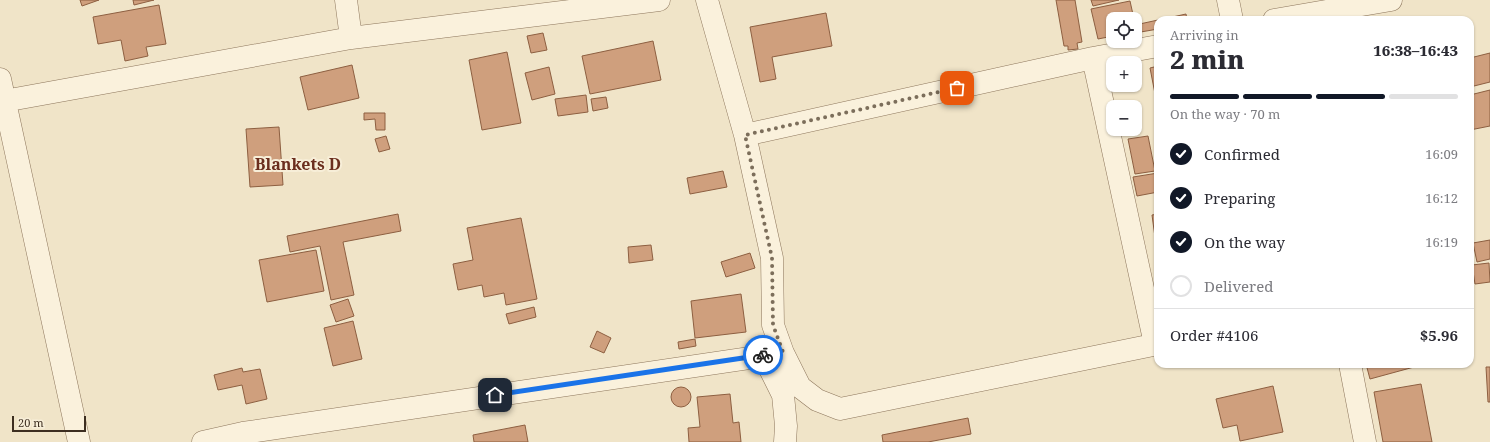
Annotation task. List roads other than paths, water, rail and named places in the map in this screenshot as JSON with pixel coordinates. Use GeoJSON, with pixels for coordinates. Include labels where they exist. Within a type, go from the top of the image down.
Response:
{"type":"FeatureCollection","features":[{"type":"Feature","properties":{"kind":"street"},"geometry":{"type":"LineString","coordinates":[[346,0],[351,38]]}},
{"type":"Feature","properties":{"kind":"street"},"geometry":{"type":"LineString","coordinates":[[4,101],[351,38],[659,0]]}},
{"type":"Feature","properties":{"kind":"street"},"geometry":{"type":"LineString","coordinates":[[707,0],[745,135],[772,258],[773,354],[783,396],[786,426],[785,442]]}},
{"type":"Feature","properties":{"kind":"street"},"geometry":{"type":"LineString","coordinates":[[1228,0],[1231,16]]}},
{"type":"Feature","properties":{"kind":"street"},"geometry":{"type":"LineString","coordinates":[[1297,16],[1391,0]]}},
{"type":"Feature","properties":{"kind":"street"},"geometry":{"type":"LineString","coordinates":[[745,135],[1094,58],[1154,47]]}},
{"type":"Feature","properties":{"kind":"street"},"geometry":{"type":"LineString","coordinates":[[1094,58],[1154,330]]}},
{"type":"Feature","properties":{"kind":"street"},"geometry":{"type":"LineString","coordinates":[[0,79],[79,442]]}},
{"type":"Feature","properties":{"kind":"street"},"geometry":{"type":"LineString","coordinates":[[773,354],[800,387],[818,400],[840,410],[1154,345]]}},
{"type":"Feature","properties":{"kind":"street"},"geometry":{"type":"LineString","coordinates":[[203,442],[243,433],[773,354]]}},
{"type":"Feature","properties":{"kind":"street"},"geometry":{"type":"LineString","coordinates":[[1351,368],[1365,442]]}},
{"type":"Feature","properties":{"kind":"district","name":"Blankets D"},"geometry":{"type":"Point","coordinates":[298,164]}}]}
